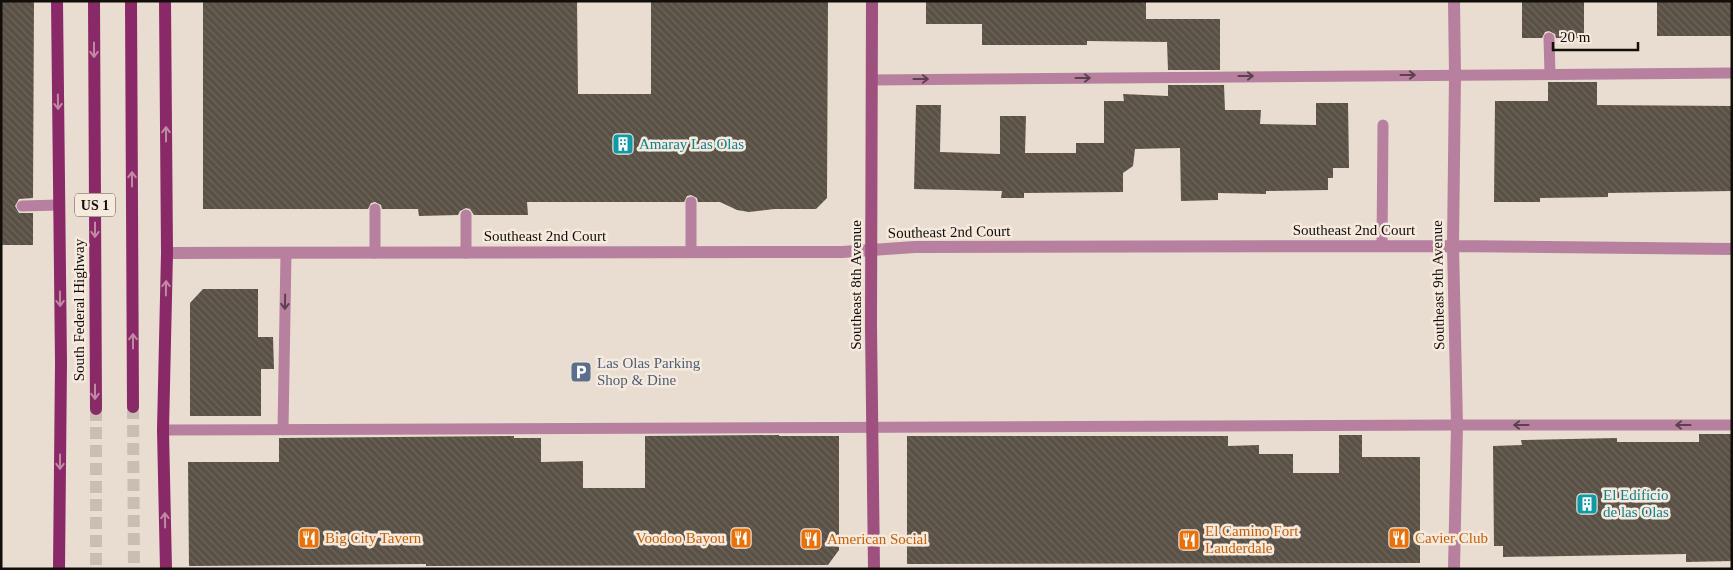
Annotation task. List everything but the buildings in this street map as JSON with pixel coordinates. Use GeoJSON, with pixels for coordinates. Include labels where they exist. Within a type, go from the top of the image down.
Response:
{"type":"FeatureCollection","features":[{"type":"Feature","properties":{"kind":"main road"},"geometry":{"type":"LineString","coordinates":[[57,1],[61,363],[59,569]]}},
{"type":"Feature","properties":{"kind":"main road","name":"South Federal Highway"},"geometry":{"type":"LineString","coordinates":[[94,1],[96,409]]}},
{"type":"Feature","properties":{"kind":"main road","name":"US 1"},"geometry":{"type":"LineString","coordinates":[[131,1],[134,407]]}},
{"type":"Feature","properties":{"kind":"main road"},"geometry":{"type":"LineString","coordinates":[[166,1],[167,253],[163,430],[166,569]]}},
{"type":"Feature","properties":{"kind":"main road","name":"Southeast 8th Avenue"},"geometry":{"type":"LineString","coordinates":[[872,1],[874,569]]}},
{"type":"Feature","properties":{"kind":"street","name":"Southeast 9th Avenue"},"geometry":{"type":"LineString","coordinates":[[1454,1],[1453,246],[1456,425],[1454,569]]}},
{"type":"Feature","properties":{"kind":"street","name":"Southeast 2nd Court"},"geometry":{"type":"LineString","coordinates":[[167,253],[842,252],[924,247],[1382,246],[1732,250]]}},
{"type":"Feature","properties":{"kind":"lane"},"geometry":{"type":"LineString","coordinates":[[1549,38],[1550,74]]}},
{"type":"Feature","properties":{"kind":"lane"},"geometry":{"type":"LineString","coordinates":[[872,80],[1732,73]]}},
{"type":"Feature","properties":{"kind":"lane"},"geometry":{"type":"LineString","coordinates":[[1382,125],[1382,246]]}},
{"type":"Feature","properties":{"kind":"lane"},"geometry":{"type":"LineString","coordinates":[[691,202],[691,252]]}},
{"type":"Feature","properties":{"kind":"lane"},"geometry":{"type":"LineString","coordinates":[[22,206],[59,206]]}},
{"type":"Feature","properties":{"kind":"lane"},"geometry":{"type":"LineString","coordinates":[[374,209],[375,252]]}},
{"type":"Feature","properties":{"kind":"lane"},"geometry":{"type":"LineString","coordinates":[[466,215],[466,253]]}},
{"type":"Feature","properties":{"kind":"lane"},"geometry":{"type":"LineString","coordinates":[[283,430],[286,253]]}},
{"type":"Feature","properties":{"kind":"lane"},"geometry":{"type":"LineString","coordinates":[[163,430],[1732,425]]}},
{"type":"Feature","properties":{"kind":"tunnel"},"geometry":{"type":"LineString","coordinates":[[133,407],[134,569]]}},
{"type":"Feature","properties":{"kind":"tunnel"},"geometry":{"type":"LineString","coordinates":[[96,409],[96,569]]}},
{"type":"Feature","properties":{"kind":"place","name":"Amaray Las Olas"},"geometry":{"type":"Point","coordinates":[623,144]}},
{"type":"Feature","properties":{"kind":"place","name":"Las Olas Parking Shop & Dine"},"geometry":{"type":"Point","coordinates":[581,372]}},
{"type":"Feature","properties":{"kind":"place","name":"El Edificio de las Olas"},"geometry":{"type":"Point","coordinates":[1587,504]}},
{"type":"Feature","properties":{"kind":"place","name":"Big City Tavern"},"geometry":{"type":"Point","coordinates":[309,538]}},
{"type":"Feature","properties":{"kind":"place","name":"Voodoo Bayou"},"geometry":{"type":"Point","coordinates":[741,538]}},
{"type":"Feature","properties":{"kind":"place","name":"Cavier Club"},"geometry":{"type":"Point","coordinates":[1399,538]}},
{"type":"Feature","properties":{"kind":"place","name":"American Social"},"geometry":{"type":"Point","coordinates":[811,539]}},
{"type":"Feature","properties":{"kind":"place","name":"El Camino Fort Lauderdale"},"geometry":{"type":"Point","coordinates":[1189,540]}}]}
